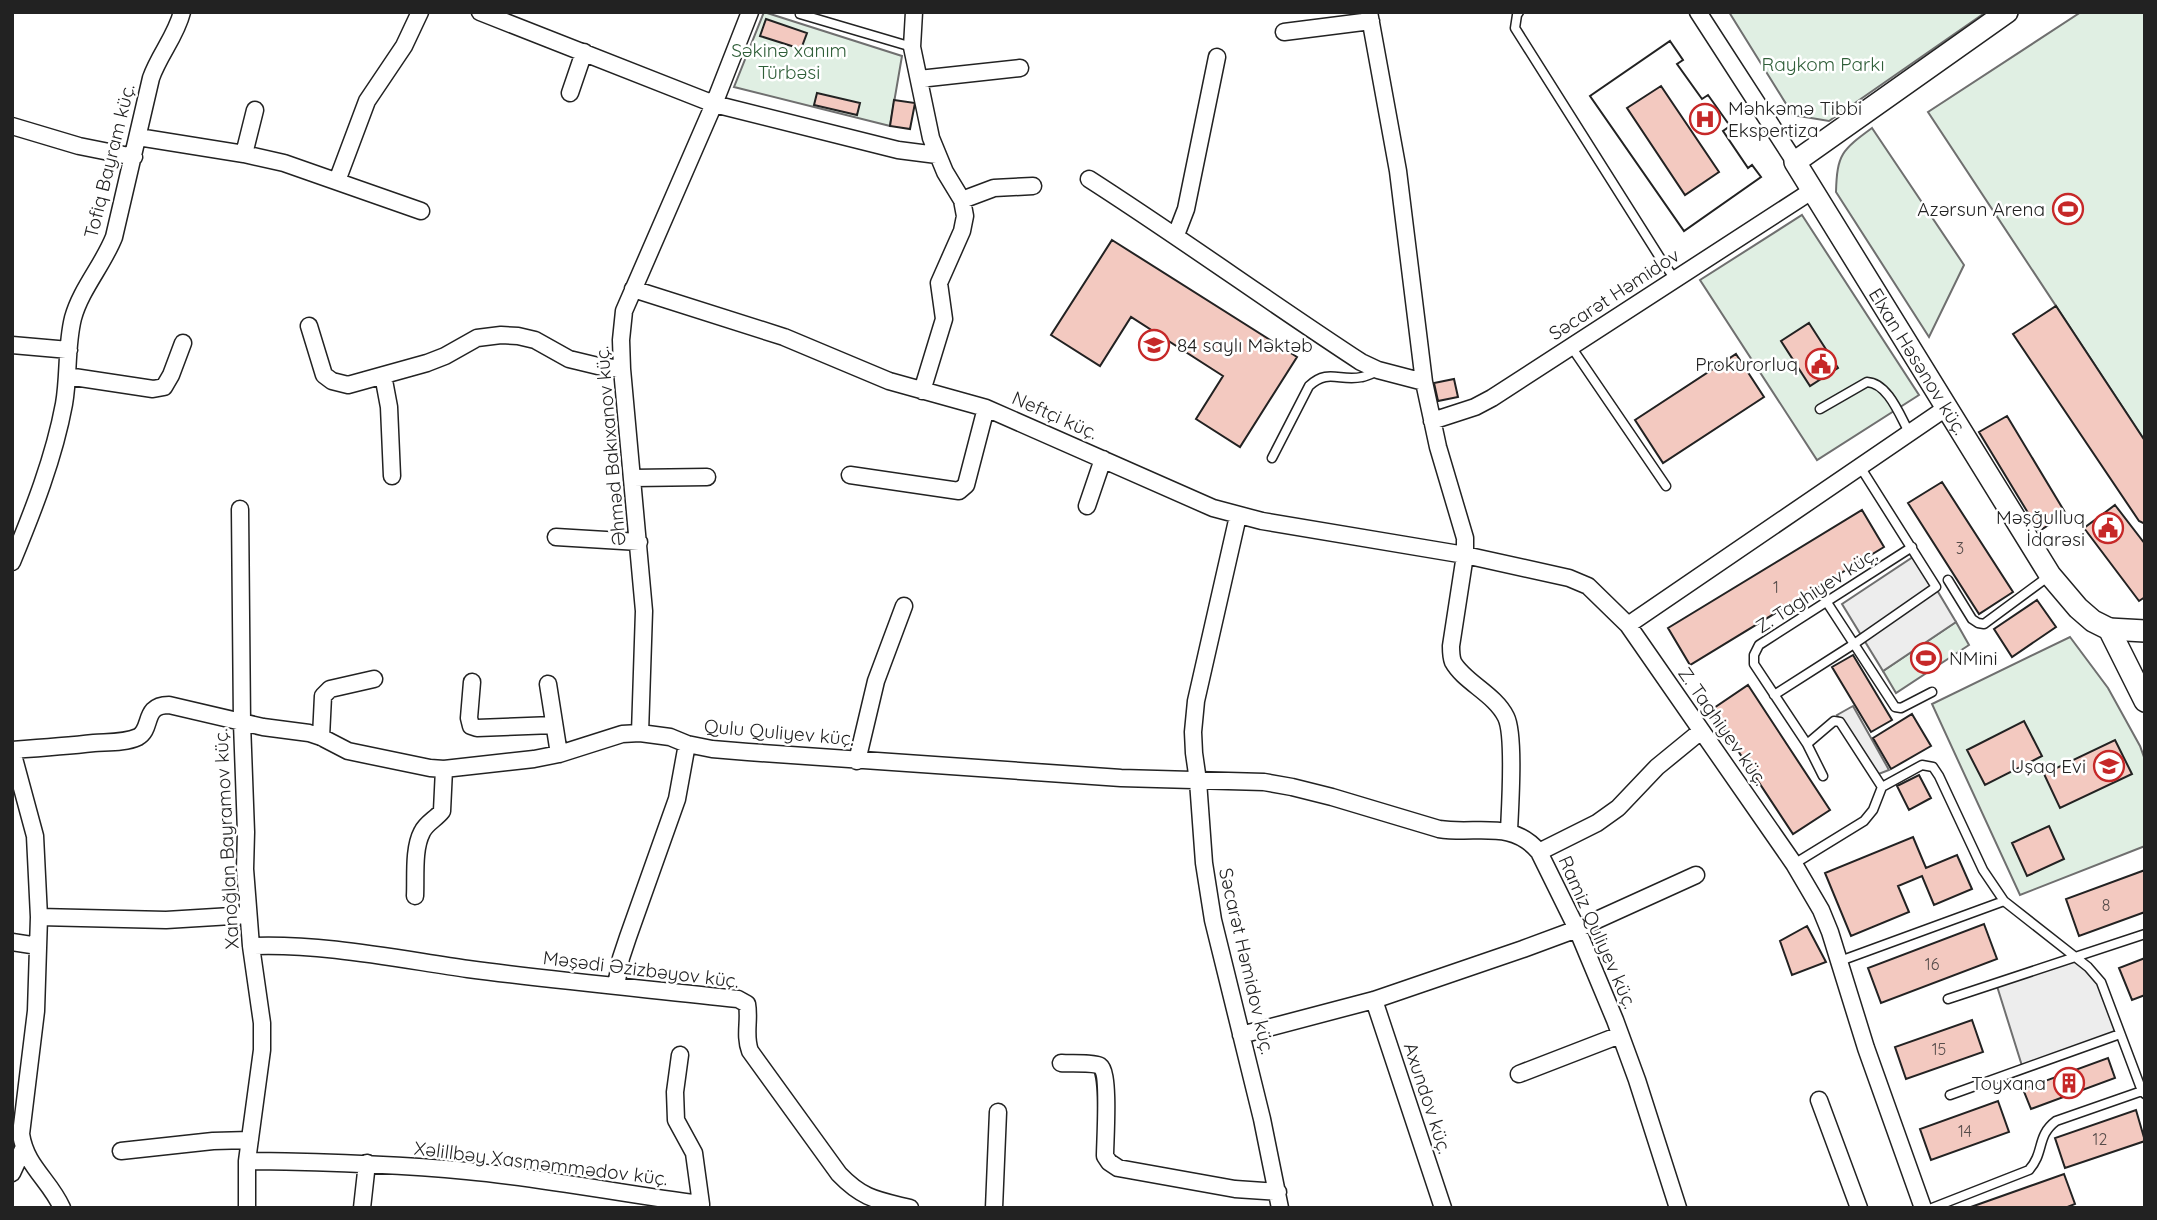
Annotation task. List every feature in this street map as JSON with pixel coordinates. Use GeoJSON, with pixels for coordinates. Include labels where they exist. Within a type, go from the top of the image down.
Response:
{"type":"FeatureCollection","features":[{"type":"Feature","properties":{"kind":"street","name":"Tofiq Bayram küç."},"geometry":{"type":"LineString","coordinates":[[12,562],[55,440],[68,376],[74,317],[80,301],[108,254],[155,68],[182,12]]}},
{"type":"Feature","properties":{"kind":"street"},"geometry":{"type":"LineString","coordinates":[[337,181],[367,101],[404,46],[420,12]]}},
{"type":"Feature","properties":{"kind":"street"},"geometry":{"type":"LineString","coordinates":[[480,12],[714,104],[898,150],[937,155]]}},
{"type":"Feature","properties":{"kind":"street","name":"Əhməd Bakıxanov küç."},"geometry":{"type":"LineString","coordinates":[[640,733],[644,611],[622,369],[624,311],[714,104],[750,12]]}},
{"type":"Feature","properties":{"kind":"street"},"geometry":{"type":"LineString","coordinates":[[914,12],[912,47],[931,138],[937,155],[962,200],[965,216],[962,231],[939,283],[944,319],[922,391]]}},
{"type":"Feature","properties":{"kind":"street","name":"Elxan Həsənov küç."},"geometry":{"type":"LineString","coordinates":[[1698,12],[1813,190],[2050,575],[2078,608],[2093,621],[2109,629],[2145,701]]}},
{"type":"Feature","properties":{"kind":"street"},"geometry":{"type":"LineString","coordinates":[[1795,162],[2007,12]]}},
{"type":"Feature","properties":{"kind":"street"},"geometry":{"type":"LineString","coordinates":[[1198,781],[1264,782],[1292,787],[1452,831],[1509,831],[1511,740],[1508,719],[1499,705],[1452,660],[1451,646],[1465,555],[1465,538],[1432,421],[1424,382],[1398,172],[1370,17],[1284,32]]}},
{"type":"Feature","properties":{"kind":"street"},"geometry":{"type":"LineString","coordinates":[[570,93],[584,52]]}},
{"type":"Feature","properties":{"kind":"street"},"geometry":{"type":"LineString","coordinates":[[1176,235],[1186,209],[1217,57]]}},
{"type":"Feature","properties":{"kind":"street"},"geometry":{"type":"LineString","coordinates":[[919,79],[1020,68]]}},
{"type":"Feature","properties":{"kind":"street"},"geometry":{"type":"LineString","coordinates":[[244,154],[255,110]]}},
{"type":"Feature","properties":{"kind":"street"},"geometry":{"type":"LineString","coordinates":[[12,126],[79,146],[134,157]]}},
{"type":"Feature","properties":{"kind":"street"},"geometry":{"type":"LineString","coordinates":[[138,137],[284,163],[421,211]]}},
{"type":"Feature","properties":{"kind":"street"},"geometry":{"type":"LineString","coordinates":[[1089,179],[1176,235],[1262,297],[1361,362],[1378,370],[1424,382]]}},
{"type":"Feature","properties":{"kind":"street"},"geometry":{"type":"LineString","coordinates":[[962,200],[994,188],[1033,186]]}},
{"type":"Feature","properties":{"kind":"street","name":"Səcarət Həmidov"},"geometry":{"type":"LineString","coordinates":[[1432,421],[1475,407],[1572,348],[1813,190]]}},
{"type":"Feature","properties":{"kind":"street","name":"Neftçi küç."},"geometry":{"type":"LineString","coordinates":[[633,289],[784,337],[889,382],[986,408],[1213,508],[1238,516],[1465,555],[1569,578],[1594,591],[1628,625]]}},
{"type":"Feature","properties":{"kind":"street"},"geometry":{"type":"LineString","coordinates":[[309,326],[324,375],[332,382],[348,385],[427,363],[477,338],[501,335],[535,340],[569,359],[622,369]]}},
{"type":"Feature","properties":{"kind":"street"},"geometry":{"type":"LineString","coordinates":[[68,376],[153,389],[164,387],[183,343]]}},
{"type":"Feature","properties":{"kind":"street"},"geometry":{"type":"LineString","coordinates":[[12,345],[69,350]]}},
{"type":"Feature","properties":{"kind":"street"},"geometry":{"type":"LineString","coordinates":[[383,375],[389,407],[392,476]]}},
{"type":"Feature","properties":{"kind":"street"},"geometry":{"type":"LineString","coordinates":[[850,475],[959,491],[966,485],[986,408]]}},
{"type":"Feature","properties":{"kind":"street"},"geometry":{"type":"LineString","coordinates":[[1628,625],[1946,408]]}},
{"type":"Feature","properties":{"kind":"street"},"geometry":{"type":"LineString","coordinates":[[1087,506],[1103,459]]}},
{"type":"Feature","properties":{"kind":"street"},"geometry":{"type":"LineString","coordinates":[[633,478],[706,477]]}},
{"type":"Feature","properties":{"kind":"street","name":"Xanoğlan Bayramov küç."},"geometry":{"type":"LineString","coordinates":[[240,509],[245,869],[251,946],[262,1023],[262,1050],[247,1161],[247,1208]]}},
{"type":"Feature","properties":{"kind":"street","name":"Səcarət Həmidov küç."},"geometry":{"type":"LineString","coordinates":[[1238,516],[1196,701],[1194,753],[1204,863],[1213,920],[1279,1200]]}},
{"type":"Feature","properties":{"kind":"street"},"geometry":{"type":"LineString","coordinates":[[556,537],[639,542]]}},
{"type":"Feature","properties":{"kind":"street"},"geometry":{"type":"LineString","coordinates":[[857,761],[876,681],[904,606]]}},
{"type":"Feature","properties":{"kind":"street","name":"Z. Taghiyev küç."},"geometry":{"type":"LineString","coordinates":[[1628,625],[1794,864],[1821,910],[1866,1048],[1923,1208]]}},
{"type":"Feature","properties":{"kind":"street"},"geometry":{"type":"LineString","coordinates":[[2109,629],[2145,631]]}},
{"type":"Feature","properties":{"kind":"street"},"geometry":{"type":"LineString","coordinates":[[321,737],[324,696],[330,689],[373,679]]}},
{"type":"Feature","properties":{"kind":"street"},"geometry":{"type":"LineString","coordinates":[[472,682],[469,718],[471,726],[554,725]]}},
{"type":"Feature","properties":{"kind":"street"},"geometry":{"type":"LineString","coordinates":[[548,684],[559,754]]}},
{"type":"Feature","properties":{"kind":"street","name":"Qulu Quliyev küç."},"geometry":{"type":"LineString","coordinates":[[12,751],[137,737],[144,732],[147,719],[153,710],[160,705],[169,705],[242,723],[297,730],[321,737],[348,751],[430,768],[500,764],[559,754],[622,734],[640,733],[670,737],[712,749],[857,761],[1198,781]]}},
{"type":"Feature","properties":{"kind":"street"},"geometry":{"type":"LineString","coordinates":[[1539,852],[1597,823],[1618,808],[1657,767],[1700,731]]}},
{"type":"Feature","properties":{"kind":"street"},"geometry":{"type":"LineString","coordinates":[[616,986],[628,937],[677,799],[687,744]]}},
{"type":"Feature","properties":{"kind":"street"},"geometry":{"type":"LineString","coordinates":[[12,751],[34,836],[39,916],[36,1011],[21,1134],[23,1149],[33,1167],[52,1189],[62,1208]]}},
{"type":"Feature","properties":{"kind":"street"},"geometry":{"type":"LineString","coordinates":[[415,896],[420,834],[442,811],[444,769]]}},
{"type":"Feature","properties":{"kind":"street","name":"Ramiz Quliyev küç."},"geometry":{"type":"LineString","coordinates":[[1509,831],[1530,841],[1539,852],[1577,929],[1637,1080],[1678,1208]]}},
{"type":"Feature","properties":{"kind":"street"},"geometry":{"type":"LineString","coordinates":[[1241,1035],[1374,1000],[1577,929],[1696,875]]}},
{"type":"Feature","properties":{"kind":"street"},"geometry":{"type":"LineString","coordinates":[[39,916],[166,920],[248,915]]}},
{"type":"Feature","properties":{"kind":"street"},"geometry":{"type":"LineString","coordinates":[[12,942],[38,946]]}},
{"type":"Feature","properties":{"kind":"street","name":"Məşədi Əzizbəyov küç."},"geometry":{"type":"LineString","coordinates":[[251,946],[320,949],[493,972],[738,999],[747,1004],[749,1014],[746,1040],[750,1051],[839,1174],[865,1202],[910,1208]]}},
{"type":"Feature","properties":{"kind":"street","name":"Axundov küç."},"geometry":{"type":"LineString","coordinates":[[1374,1000],[1443,1208]]}},
{"type":"Feature","properties":{"kind":"street"},"geometry":{"type":"LineString","coordinates":[[1519,1074],[1620,1035]]}},
{"type":"Feature","properties":{"kind":"street"},"geometry":{"type":"LineString","coordinates":[[680,1055],[675,1092],[676,1120],[694,1153],[701,1206]]}},
{"type":"Feature","properties":{"kind":"street"},"geometry":{"type":"LineString","coordinates":[[1060,1063],[1094,1064],[1104,1071],[1105,1156],[1118,1168],[1235,1189],[1279,1200]]}},
{"type":"Feature","properties":{"kind":"street"},"geometry":{"type":"LineString","coordinates":[[1819,1100],[1859,1208]]}},
{"type":"Feature","properties":{"kind":"street"},"geometry":{"type":"LineString","coordinates":[[994,1208],[998,1112]]}},
{"type":"Feature","properties":{"kind":"street"},"geometry":{"type":"LineString","coordinates":[[121,1151],[213,1141],[250,1140]]}},
{"type":"Feature","properties":{"kind":"street"},"geometry":{"type":"LineString","coordinates":[[12,1173],[23,1149]]}},
{"type":"Feature","properties":{"kind":"street","name":"Xəlillbəy Xasməmmədov küç."},"geometry":{"type":"LineString","coordinates":[[247,1161],[367,1163],[480,1172],[535,1179],[606,1200],[701,1206]]}},
{"type":"Feature","properties":{"kind":"street"},"geometry":{"type":"LineString","coordinates":[[362,1208],[367,1163]]}},
{"type":"Feature","properties":{"kind":"lane"},"geometry":{"type":"LineString","coordinates":[[1519,12],[1516,28],[1675,279]]}},
{"type":"Feature","properties":{"kind":"lane"},"geometry":{"type":"LineString","coordinates":[[800,15],[912,47]]}},
{"type":"Feature","properties":{"kind":"lane"},"geometry":{"type":"LineString","coordinates":[[1572,348],[1666,486]]}},
{"type":"Feature","properties":{"kind":"lane"},"geometry":{"type":"LineString","coordinates":[[1272,458],[1308,386],[1315,380],[1328,375],[1361,377],[1378,370]]}},
{"type":"Feature","properties":{"kind":"lane"},"geometry":{"type":"LineString","coordinates":[[1820,409],[1867,382],[1874,382],[1882,387],[1909,432]]}},
{"type":"Feature","properties":{"kind":"lane"},"geometry":{"type":"LineString","coordinates":[[1774,695],[1936,587],[1859,465]]}},
{"type":"Feature","properties":{"kind":"lane","name":"Z. Taghiyev küç,"},"geometry":{"type":"LineString","coordinates":[[1823,776],[1807,744],[1754,664],[1754,655],[1759,645],[1912,547]]}},
{"type":"Feature","properties":{"kind":"lane"},"geometry":{"type":"LineString","coordinates":[[1948,580],[1972,618],[1984,624],[2050,575]]}},
{"type":"Feature","properties":{"kind":"lane"},"geometry":{"type":"LineString","coordinates":[[1826,601],[1895,708],[1901,708],[1932,692]]}},
{"type":"Feature","properties":{"kind":"lane"},"geometry":{"type":"LineString","coordinates":[[1807,744],[1834,721],[1840,722],[1882,787]]}},
{"type":"Feature","properties":{"kind":"lane"},"geometry":{"type":"LineString","coordinates":[[1794,864],[1864,821],[1873,810],[1882,787],[1922,765],[1933,767],[1983,870],[2004,901],[2088,967],[2101,982],[2143,1092],[2056,1121],[2045,1129],[2036,1161],[2029,1170],[1932,1208]]}},
{"type":"Feature","properties":{"kind":"lane"},"geometry":{"type":"LineString","coordinates":[[1839,961],[2004,901]]}},
{"type":"Feature","properties":{"kind":"lane"},"geometry":{"type":"LineString","coordinates":[[1948,999],[2145,934]]}},
{"type":"Feature","properties":{"kind":"lane"},"geometry":{"type":"LineString","coordinates":[[1950,1095],[2120,1034]]}},
{"type":"Feature","properties":{"kind":"green space","name":"Səkinə xanım Türbəsi"},"geometry":{"type":"Polygon","coordinates":[[[764,12],[902,56],[890,126],[734,87],[764,12]]]}},
{"type":"Feature","properties":{"kind":"green space","name":"Raykom Parkı"},"geometry":{"type":"Polygon","coordinates":[[[1729,12],[1986,12],[1829,121],[1793,115],[1729,12]]]}},
{"type":"Feature","properties":{"kind":"green space","name":"Azərsun Arena"},"geometry":{"type":"Polygon","coordinates":[[[2081,12],[2145,12],[2145,441],[1928,112],[2081,12]]]}},
{"type":"Feature","properties":{"kind":"green space"},"geometry":{"type":"Polygon","coordinates":[[[1872,128],[1964,265],[1929,337],[1836,192],[1838,169],[1843,154],[1872,128]]]}},
{"type":"Feature","properties":{"kind":"green space"},"geometry":{"type":"Polygon","coordinates":[[[1802,215],[1919,395],[1817,460],[1700,280],[1802,215]]]}},
{"type":"Feature","properties":{"kind":"green space","name":"NMini"},"geometry":{"type":"Polygon","coordinates":[[[1956,622],[1969,645],[1896,693],[1883,671],[1956,622]]]}},
{"type":"Feature","properties":{"kind":"green space"},"geometry":{"type":"Polygon","coordinates":[[[2070,637],[2108,688],[2140,746],[2145,760],[2145,846],[2020,895],[1932,704],[2070,637]]]}},
{"type":"Feature","properties":{"kind":"shaded area"},"geometry":{"type":"Polygon","coordinates":[[[1916,555],[1956,622],[1883,671],[1842,604],[1916,555]]]}},
{"type":"Feature","properties":{"kind":"shaded area"},"geometry":{"type":"Polygon","coordinates":[[[1853,706],[1889,770],[1876,775],[1837,715],[1853,706]]]}},
{"type":"Feature","properties":{"kind":"shaded area"},"geometry":{"type":"Polygon","coordinates":[[[2075,958],[2101,982],[2120,1034],[2023,1069],[1996,983],[2075,958]]]}},
{"type":"Feature","properties":{"kind":"building"},"geometry":{"type":"Polygon","coordinates":[[[766,19],[807,33],[801,49],[760,36],[766,19]]]}},
{"type":"Feature","properties":{"kind":"building"},"geometry":{"type":"Polygon","coordinates":[[[1670,41],[1683,60],[1677,64],[1702,99],[1708,95],[1730,126],[1723,131],[1748,168],[1752,165],[1761,177],[1684,231],[1590,96],[1670,41]],[[1661,86],[1627,108],[1685,195],[1719,172],[1661,86]]]}},
{"type":"Feature","properties":{"kind":"building"},"geometry":{"type":"Polygon","coordinates":[[[1670,41],[1683,60],[1677,64],[1702,99],[1708,95],[1730,126],[1723,131],[1748,168],[1752,165],[1761,177],[1684,231],[1590,96],[1670,41]]]}},
{"type":"Feature","properties":{"kind":"building"},"geometry":{"type":"Polygon","coordinates":[[[817,93],[860,103],[857,115],[814,105],[817,93]]]}},
{"type":"Feature","properties":{"kind":"building"},"geometry":{"type":"Polygon","coordinates":[[[894,100],[915,103],[910,129],[890,126],[894,100]]]}},
{"type":"Feature","properties":{"kind":"building"},"geometry":{"type":"Polygon","coordinates":[[[1112,240],[1297,357],[1240,447],[1196,419],[1223,376],[1131,317],[1100,366],[1051,335],[1112,240]]]}},
{"type":"Feature","properties":{"kind":"building"},"geometry":{"type":"Polygon","coordinates":[[[2056,306],[2145,441],[2145,524],[2139,521],[2013,334],[2056,306]]]}},
{"type":"Feature","properties":{"kind":"building"},"geometry":{"type":"Polygon","coordinates":[[[1809,323],[1838,368],[1810,386],[1781,341],[1809,323]]]}},
{"type":"Feature","properties":{"kind":"building"},"geometry":{"type":"Polygon","coordinates":[[[1736,354],[1764,397],[1663,463],[1635,420],[1736,354]]]}},
{"type":"Feature","properties":{"kind":"building"},"geometry":{"type":"Polygon","coordinates":[[[1454,379],[1458,397],[1438,401],[1434,383],[1454,379]]]}},
{"type":"Feature","properties":{"kind":"building"},"geometry":{"type":"Polygon","coordinates":[[[2007,416],[2066,514],[2039,531],[1979,432],[2007,416]]]}},
{"type":"Feature","properties":{"kind":"building"},"geometry":{"type":"Polygon","coordinates":[[[1942,482],[2013,592],[1979,614],[1908,503],[1942,482]]]}},
{"type":"Feature","properties":{"kind":"building"},"geometry":{"type":"Polygon","coordinates":[[[2115,505],[2145,544],[2145,597],[2139,601],[2084,528],[2115,505]]]}},
{"type":"Feature","properties":{"kind":"building"},"geometry":{"type":"Polygon","coordinates":[[[1862,510],[1884,547],[1690,665],[1668,628],[1862,510]]]}},
{"type":"Feature","properties":{"kind":"building"},"geometry":{"type":"Polygon","coordinates":[[[2037,600],[2056,627],[2012,657],[1994,629],[2037,600]]]}},
{"type":"Feature","properties":{"kind":"building"},"geometry":{"type":"Polygon","coordinates":[[[1853,655],[1892,720],[1871,732],[1832,667],[1853,655]]]}},
{"type":"Feature","properties":{"kind":"building"},"geometry":{"type":"Polygon","coordinates":[[[1748,685],[1830,810],[1793,834],[1711,710],[1748,685]]]}},
{"type":"Feature","properties":{"kind":"building"},"geometry":{"type":"Polygon","coordinates":[[[1912,714],[1931,746],[1891,769],[1873,738],[1912,714]]]}},
{"type":"Feature","properties":{"kind":"building"},"geometry":{"type":"Polygon","coordinates":[[[2024,721],[2042,756],[1985,785],[1967,750],[2024,721]]]}},
{"type":"Feature","properties":{"kind":"building"},"geometry":{"type":"Polygon","coordinates":[[[2115,740],[2132,774],[2060,808],[2044,774],[2115,740]]]}},
{"type":"Feature","properties":{"kind":"building"},"geometry":{"type":"Polygon","coordinates":[[[1919,775],[1931,798],[1909,810],[1897,786],[1919,775]]]}},
{"type":"Feature","properties":{"kind":"building"},"geometry":{"type":"Polygon","coordinates":[[[2049,826],[2064,859],[2027,876],[2012,843],[2049,826]]]}},
{"type":"Feature","properties":{"kind":"building"},"geometry":{"type":"Polygon","coordinates":[[[1913,837],[1926,868],[1957,855],[1972,889],[1934,905],[1922,876],[1898,886],[1909,912],[1851,936],[1825,873],[1913,837]]]}},
{"type":"Feature","properties":{"kind":"building"},"geometry":{"type":"Polygon","coordinates":[[[2145,870],[2145,912],[2079,936],[2066,899],[2145,870]]]}},
{"type":"Feature","properties":{"kind":"building"},"geometry":{"type":"Polygon","coordinates":[[[1984,924],[1997,959],[1881,1003],[1868,968],[1984,924]]]}},
{"type":"Feature","properties":{"kind":"building"},"geometry":{"type":"Polygon","coordinates":[[[1807,926],[1826,962],[1792,975],[1780,941],[1807,926]]]}},
{"type":"Feature","properties":{"kind":"building"},"geometry":{"type":"Polygon","coordinates":[[[2145,958],[2145,995],[2132,1000],[2119,968],[2145,958]]]}},
{"type":"Feature","properties":{"kind":"building"},"geometry":{"type":"Polygon","coordinates":[[[1972,1020],[1983,1052],[1906,1079],[1895,1047],[1972,1020]]]}},
{"type":"Feature","properties":{"kind":"building","name":"Toyxana"},"geometry":{"type":"Polygon","coordinates":[[[2108,1058],[2115,1078],[2031,1109],[2023,1089],[2108,1058]]]}},
{"type":"Feature","properties":{"kind":"building"},"geometry":{"type":"Polygon","coordinates":[[[1998,1101],[2009,1132],[1931,1160],[1920,1129],[1998,1101]]]}},
{"type":"Feature","properties":{"kind":"building"},"geometry":{"type":"Polygon","coordinates":[[[2136,1110],[2145,1141],[2065,1168],[2055,1138],[2136,1110]]]}},
{"type":"Feature","properties":{"kind":"building"},"geometry":{"type":"Polygon","coordinates":[[[2064,1174],[2075,1204],[2065,1208],[1968,1208],[2064,1174]]]}},
{"type":"Feature","properties":{"kind":"place","name":"Məhkəmə Tibbi Ekspertiza"},"geometry":{"type":"Point","coordinates":[1705,119]}},
{"type":"Feature","properties":{"kind":"place","name":"Azərsun Arena"},"geometry":{"type":"Point","coordinates":[2068,209]}},
{"type":"Feature","properties":{"kind":"place","name":"84 saylı Məktəb"},"geometry":{"type":"Point","coordinates":[1154,345]}},
{"type":"Feature","properties":{"kind":"place","name":"Prokurorluq"},"geometry":{"type":"Point","coordinates":[1821,364]}},
{"type":"Feature","properties":{"kind":"place","name":"Məşğulluq İdarəsi"},"geometry":{"type":"Point","coordinates":[2108,528]}},
{"type":"Feature","properties":{"kind":"place","name":"NMini"},"geometry":{"type":"Point","coordinates":[1926,658]}},
{"type":"Feature","properties":{"kind":"place","name":"Uşaq Evi"},"geometry":{"type":"Point","coordinates":[2109,766]}},
{"type":"Feature","properties":{"kind":"place","name":"Toyxana"},"geometry":{"type":"Point","coordinates":[2069,1083]}}]}
